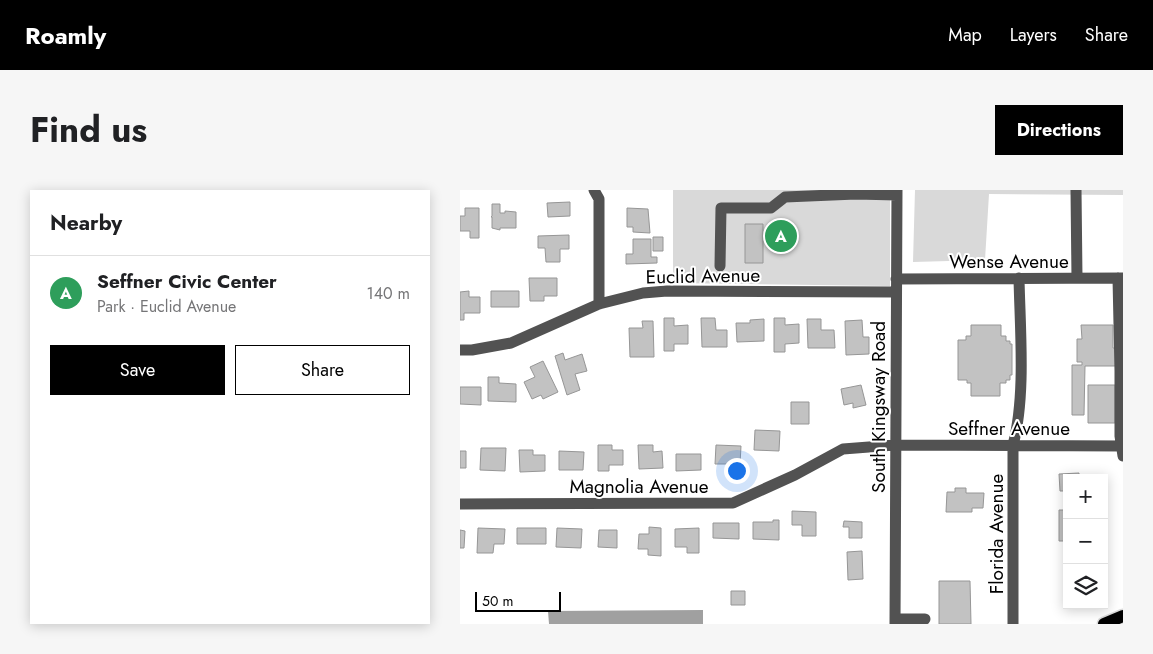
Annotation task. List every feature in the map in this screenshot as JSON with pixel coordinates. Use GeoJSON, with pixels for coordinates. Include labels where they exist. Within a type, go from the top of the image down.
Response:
{"type":"FeatureCollection","features":[{"type":"Feature","properties":{"kind":"main road"},"geometry":{"type":"LineString","coordinates":[[1104,624],[1123,616]]}},
{"type":"Feature","properties":{"kind":"street"},"geometry":{"type":"LineString","coordinates":[[594,190],[599,199],[599,304]]}},
{"type":"Feature","properties":{"kind":"street"},"geometry":{"type":"LineString","coordinates":[[1076,190],[1077,278]]}},
{"type":"Feature","properties":{"kind":"street"},"geometry":{"type":"LineString","coordinates":[[720,266],[721,208],[771,208],[785,196],[897,192]]}},
{"type":"Feature","properties":{"kind":"street","name":"South Kingsway Road"},"geometry":{"type":"LineString","coordinates":[[895,621],[897,192]]}},
{"type":"Feature","properties":{"kind":"street","name":"Florida Avenue"},"geometry":{"type":"LineString","coordinates":[[1013,624],[1013,445],[1018,425],[1020,379],[1019,278]]}},
{"type":"Feature","properties":{"kind":"street"},"geometry":{"type":"LineString","coordinates":[[1120,278],[1120,436],[1123,456]]}},
{"type":"Feature","properties":{"kind":"street","name":"Wense Avenue"},"geometry":{"type":"LineString","coordinates":[[896,279],[1120,278]]}},
{"type":"Feature","properties":{"kind":"street","name":"Euclid Avenue"},"geometry":{"type":"LineString","coordinates":[[460,350],[472,350],[511,343],[599,304],[643,293],[667,291],[896,292]]}},
{"type":"Feature","properties":{"kind":"street","name":"Seffner Avenue"},"geometry":{"type":"LineString","coordinates":[[895,445],[1123,446]]}},
{"type":"Feature","properties":{"kind":"street","name":"Magnolia Avenue"},"geometry":{"type":"LineString","coordinates":[[460,504],[733,503],[795,476],[843,449],[895,445]]}},
{"type":"Feature","properties":{"kind":"street"},"geometry":{"type":"LineString","coordinates":[[895,621],[925,619]]}},
{"type":"Feature","properties":{"kind":"shaded area"},"geometry":{"type":"Polygon","coordinates":[[[673,190],[890,190],[890,286],[673,283],[673,190]]]}},
{"type":"Feature","properties":{"kind":"shaded area"},"geometry":{"type":"Polygon","coordinates":[[[915,190],[1123,190],[1123,195],[989,194],[985,260],[913,262],[915,190]]]}},
{"type":"Feature","properties":{"kind":"shaded area"},"geometry":{"type":"Polygon","coordinates":[[[703,610],[703,624],[549,624],[548,611],[703,610]]]}},
{"type":"Feature","properties":{"kind":"building"},"geometry":{"type":"Polygon","coordinates":[[[570,202],[570,216],[548,217],[547,203],[570,202]]]}},
{"type":"Feature","properties":{"kind":"building"},"geometry":{"type":"Polygon","coordinates":[[[492,204],[500,204],[500,213],[505,213],[505,211],[516,212],[516,228],[500,228],[500,230],[492,228],[492,204]]]}},
{"type":"Feature","properties":{"kind":"building"},"geometry":{"type":"Polygon","coordinates":[[[465,208],[479,208],[479,238],[470,238],[470,231],[460,231],[460,216],[465,216],[465,208]]]}},
{"type":"Feature","properties":{"kind":"building"},"geometry":{"type":"Polygon","coordinates":[[[627,208],[648,209],[650,233],[633,232],[633,227],[627,227],[627,208]]]}},
{"type":"Feature","properties":{"kind":"building"},"geometry":{"type":"Polygon","coordinates":[[[745,224],[763,224],[763,263],[745,263],[745,224]]]}},
{"type":"Feature","properties":{"kind":"building"},"geometry":{"type":"Polygon","coordinates":[[[569,235],[569,249],[560,249],[560,262],[546,262],[545,248],[538,248],[538,236],[569,235]]]}},
{"type":"Feature","properties":{"kind":"building"},"geometry":{"type":"Polygon","coordinates":[[[653,237],[663,237],[663,251],[653,251],[653,237]]]}},
{"type":"Feature","properties":{"kind":"building"},"geometry":{"type":"Polygon","coordinates":[[[633,239],[651,239],[651,257],[657,257],[657,263],[626,264],[626,254],[633,254],[633,239]]]}},
{"type":"Feature","properties":{"kind":"building"},"geometry":{"type":"Polygon","coordinates":[[[529,278],[557,278],[557,296],[544,296],[544,301],[530,301],[529,278]]]}},
{"type":"Feature","properties":{"kind":"building"},"geometry":{"type":"Polygon","coordinates":[[[469,291],[469,297],[480,297],[480,313],[464,313],[464,320],[460,320],[460,292],[469,291]]]}},
{"type":"Feature","properties":{"kind":"building"},"geometry":{"type":"Polygon","coordinates":[[[491,291],[519,291],[519,307],[491,307],[491,291]]]}},
{"type":"Feature","properties":{"kind":"building"},"geometry":{"type":"Polygon","coordinates":[[[664,318],[674,318],[674,326],[688,325],[688,344],[674,344],[674,351],[664,351],[664,318]]]}},
{"type":"Feature","properties":{"kind":"building"},"geometry":{"type":"Polygon","coordinates":[[[701,318],[715,318],[716,330],[727,330],[727,347],[702,347],[701,318]]]}},
{"type":"Feature","properties":{"kind":"building"},"geometry":{"type":"Polygon","coordinates":[[[774,318],[785,318],[785,325],[799,324],[799,343],[785,344],[785,352],[774,352],[774,318]]]}},
{"type":"Feature","properties":{"kind":"building"},"geometry":{"type":"Polygon","coordinates":[[[764,319],[764,341],[737,342],[736,323],[750,323],[750,320],[764,319]]]}},
{"type":"Feature","properties":{"kind":"building"},"geometry":{"type":"Polygon","coordinates":[[[807,319],[821,319],[821,330],[834,330],[835,348],[808,348],[807,319]]]}},
{"type":"Feature","properties":{"kind":"building"},"geometry":{"type":"Polygon","coordinates":[[[862,320],[863,337],[869,337],[869,354],[846,355],[845,321],[862,320]]]}},
{"type":"Feature","properties":{"kind":"building"},"geometry":{"type":"Polygon","coordinates":[[[642,321],[653,321],[654,357],[630,357],[629,328],[643,328],[642,321]]]}},
{"type":"Feature","properties":{"kind":"building"},"geometry":{"type":"Polygon","coordinates":[[[971,325],[1001,325],[1001,336],[1006,336],[1006,341],[1010,341],[1010,344],[1012,344],[1012,375],[1010,375],[1010,380],[1006,380],[1006,383],[1000,383],[1000,396],[971,396],[971,383],[967,383],[967,380],[958,380],[958,340],[966,340],[966,336],[971,336],[971,325]]]}},
{"type":"Feature","properties":{"kind":"building"},"geometry":{"type":"Polygon","coordinates":[[[1081,325],[1113,325],[1113,348],[1116,348],[1116,366],[1085,366],[1084,415],[1072,415],[1072,365],[1082,365],[1082,362],[1077,362],[1077,339],[1082,339],[1081,325]]]}},
{"type":"Feature","properties":{"kind":"building"},"geometry":{"type":"Polygon","coordinates":[[[563,353],[565,360],[582,354],[587,371],[575,374],[580,390],[567,395],[555,356],[563,353]]]}},
{"type":"Feature","properties":{"kind":"building"},"geometry":{"type":"Polygon","coordinates":[[[543,361],[558,392],[543,399],[541,395],[532,399],[524,382],[535,377],[530,367],[543,361]]]}},
{"type":"Feature","properties":{"kind":"building"},"geometry":{"type":"Polygon","coordinates":[[[488,377],[499,377],[499,383],[516,384],[516,402],[488,401],[488,377]]]}},
{"type":"Feature","properties":{"kind":"building"},"geometry":{"type":"Polygon","coordinates":[[[861,385],[866,405],[853,408],[853,403],[844,405],[841,389],[861,385]]]}},
{"type":"Feature","properties":{"kind":"building"},"geometry":{"type":"Polygon","coordinates":[[[1088,385],[1115,385],[1115,423],[1088,423],[1088,385]]]}},
{"type":"Feature","properties":{"kind":"building"},"geometry":{"type":"Polygon","coordinates":[[[460,387],[481,387],[481,405],[460,404],[460,387]]]}},
{"type":"Feature","properties":{"kind":"building"},"geometry":{"type":"Polygon","coordinates":[[[791,402],[809,402],[809,424],[791,424],[791,402]]]}},
{"type":"Feature","properties":{"kind":"building"},"geometry":{"type":"Polygon","coordinates":[[[755,430],[780,431],[779,451],[754,450],[755,430]]]}},
{"type":"Feature","properties":{"kind":"building"},"geometry":{"type":"Polygon","coordinates":[[[598,445],[612,445],[612,450],[623,450],[623,465],[609,465],[609,471],[598,471],[598,445]]]}},
{"type":"Feature","properties":{"kind":"building"},"geometry":{"type":"Polygon","coordinates":[[[638,445],[653,445],[653,452],[662,451],[663,468],[639,469],[638,445]]]}},
{"type":"Feature","properties":{"kind":"building"},"geometry":{"type":"Polygon","coordinates":[[[716,445],[741,446],[740,464],[715,464],[716,445]]]}},
{"type":"Feature","properties":{"kind":"building"},"geometry":{"type":"Polygon","coordinates":[[[481,448],[506,448],[505,471],[480,470],[481,448]]]}},
{"type":"Feature","properties":{"kind":"building"},"geometry":{"type":"Polygon","coordinates":[[[519,450],[533,450],[533,455],[545,455],[545,471],[520,472],[519,450]]]}},
{"type":"Feature","properties":{"kind":"building"},"geometry":{"type":"Polygon","coordinates":[[[460,451],[466,451],[466,468],[460,468],[460,451]]]}},
{"type":"Feature","properties":{"kind":"building"},"geometry":{"type":"Polygon","coordinates":[[[559,451],[584,452],[583,470],[559,470],[559,451]]]}},
{"type":"Feature","properties":{"kind":"building"},"geometry":{"type":"Polygon","coordinates":[[[676,454],[701,454],[701,470],[676,471],[676,454]]]}},
{"type":"Feature","properties":{"kind":"building"},"geometry":{"type":"Polygon","coordinates":[[[1079,473],[1063,474],[1063,491],[1060,491],[1059,474],[1079,473]]]}},
{"type":"Feature","properties":{"kind":"building"},"geometry":{"type":"Polygon","coordinates":[[[955,488],[966,488],[966,493],[984,493],[983,508],[972,508],[972,512],[946,512],[947,492],[955,492],[955,488]]]}},
{"type":"Feature","properties":{"kind":"building"},"geometry":{"type":"Polygon","coordinates":[[[1059,510],[1063,510],[1063,541],[1059,541],[1059,510]]]}},
{"type":"Feature","properties":{"kind":"building"},"geometry":{"type":"Polygon","coordinates":[[[792,511],[816,512],[816,536],[802,536],[802,525],[792,525],[792,511]]]}},
{"type":"Feature","properties":{"kind":"building"},"geometry":{"type":"Polygon","coordinates":[[[773,520],[779,520],[779,540],[753,539],[753,522],[773,522],[773,520]]]}},
{"type":"Feature","properties":{"kind":"building"},"geometry":{"type":"Polygon","coordinates":[[[844,521],[862,522],[862,538],[849,538],[849,527],[843,527],[844,521]]]}},
{"type":"Feature","properties":{"kind":"building"},"geometry":{"type":"Polygon","coordinates":[[[713,523],[739,523],[739,539],[713,538],[713,523]]]}},
{"type":"Feature","properties":{"kind":"building"},"geometry":{"type":"Polygon","coordinates":[[[649,527],[661,528],[661,556],[648,555],[648,549],[638,549],[639,534],[649,534],[649,527]]]}},
{"type":"Feature","properties":{"kind":"building"},"geometry":{"type":"Polygon","coordinates":[[[478,528],[505,529],[504,544],[494,544],[493,553],[477,553],[478,528]]]}},
{"type":"Feature","properties":{"kind":"building"},"geometry":{"type":"Polygon","coordinates":[[[517,528],[546,528],[546,544],[517,544],[517,528]]]}},
{"type":"Feature","properties":{"kind":"building"},"geometry":{"type":"Polygon","coordinates":[[[557,528],[582,529],[581,548],[556,547],[557,528]]]}},
{"type":"Feature","properties":{"kind":"building"},"geometry":{"type":"Polygon","coordinates":[[[699,528],[699,553],[687,553],[687,547],[675,547],[675,529],[699,528]]]}},
{"type":"Feature","properties":{"kind":"building"},"geometry":{"type":"Polygon","coordinates":[[[460,530],[465,531],[464,548],[460,548],[460,530]]]}},
{"type":"Feature","properties":{"kind":"building"},"geometry":{"type":"Polygon","coordinates":[[[599,530],[617,530],[617,548],[598,547],[599,530]]]}},
{"type":"Feature","properties":{"kind":"building"},"geometry":{"type":"Polygon","coordinates":[[[862,551],[863,579],[848,580],[847,552],[862,551]]]}},
{"type":"Feature","properties":{"kind":"building"},"geometry":{"type":"Polygon","coordinates":[[[939,581],[970,581],[971,624],[939,624],[939,581]]]}},
{"type":"Feature","properties":{"kind":"building"},"geometry":{"type":"Polygon","coordinates":[[[731,591],[745,591],[745,605],[731,605],[731,591]]]}},
{"type":"Feature","properties":{"kind":"place","name":"Seffner Civic Center"},"geometry":{"type":"Point","coordinates":[781,236]}}]}
